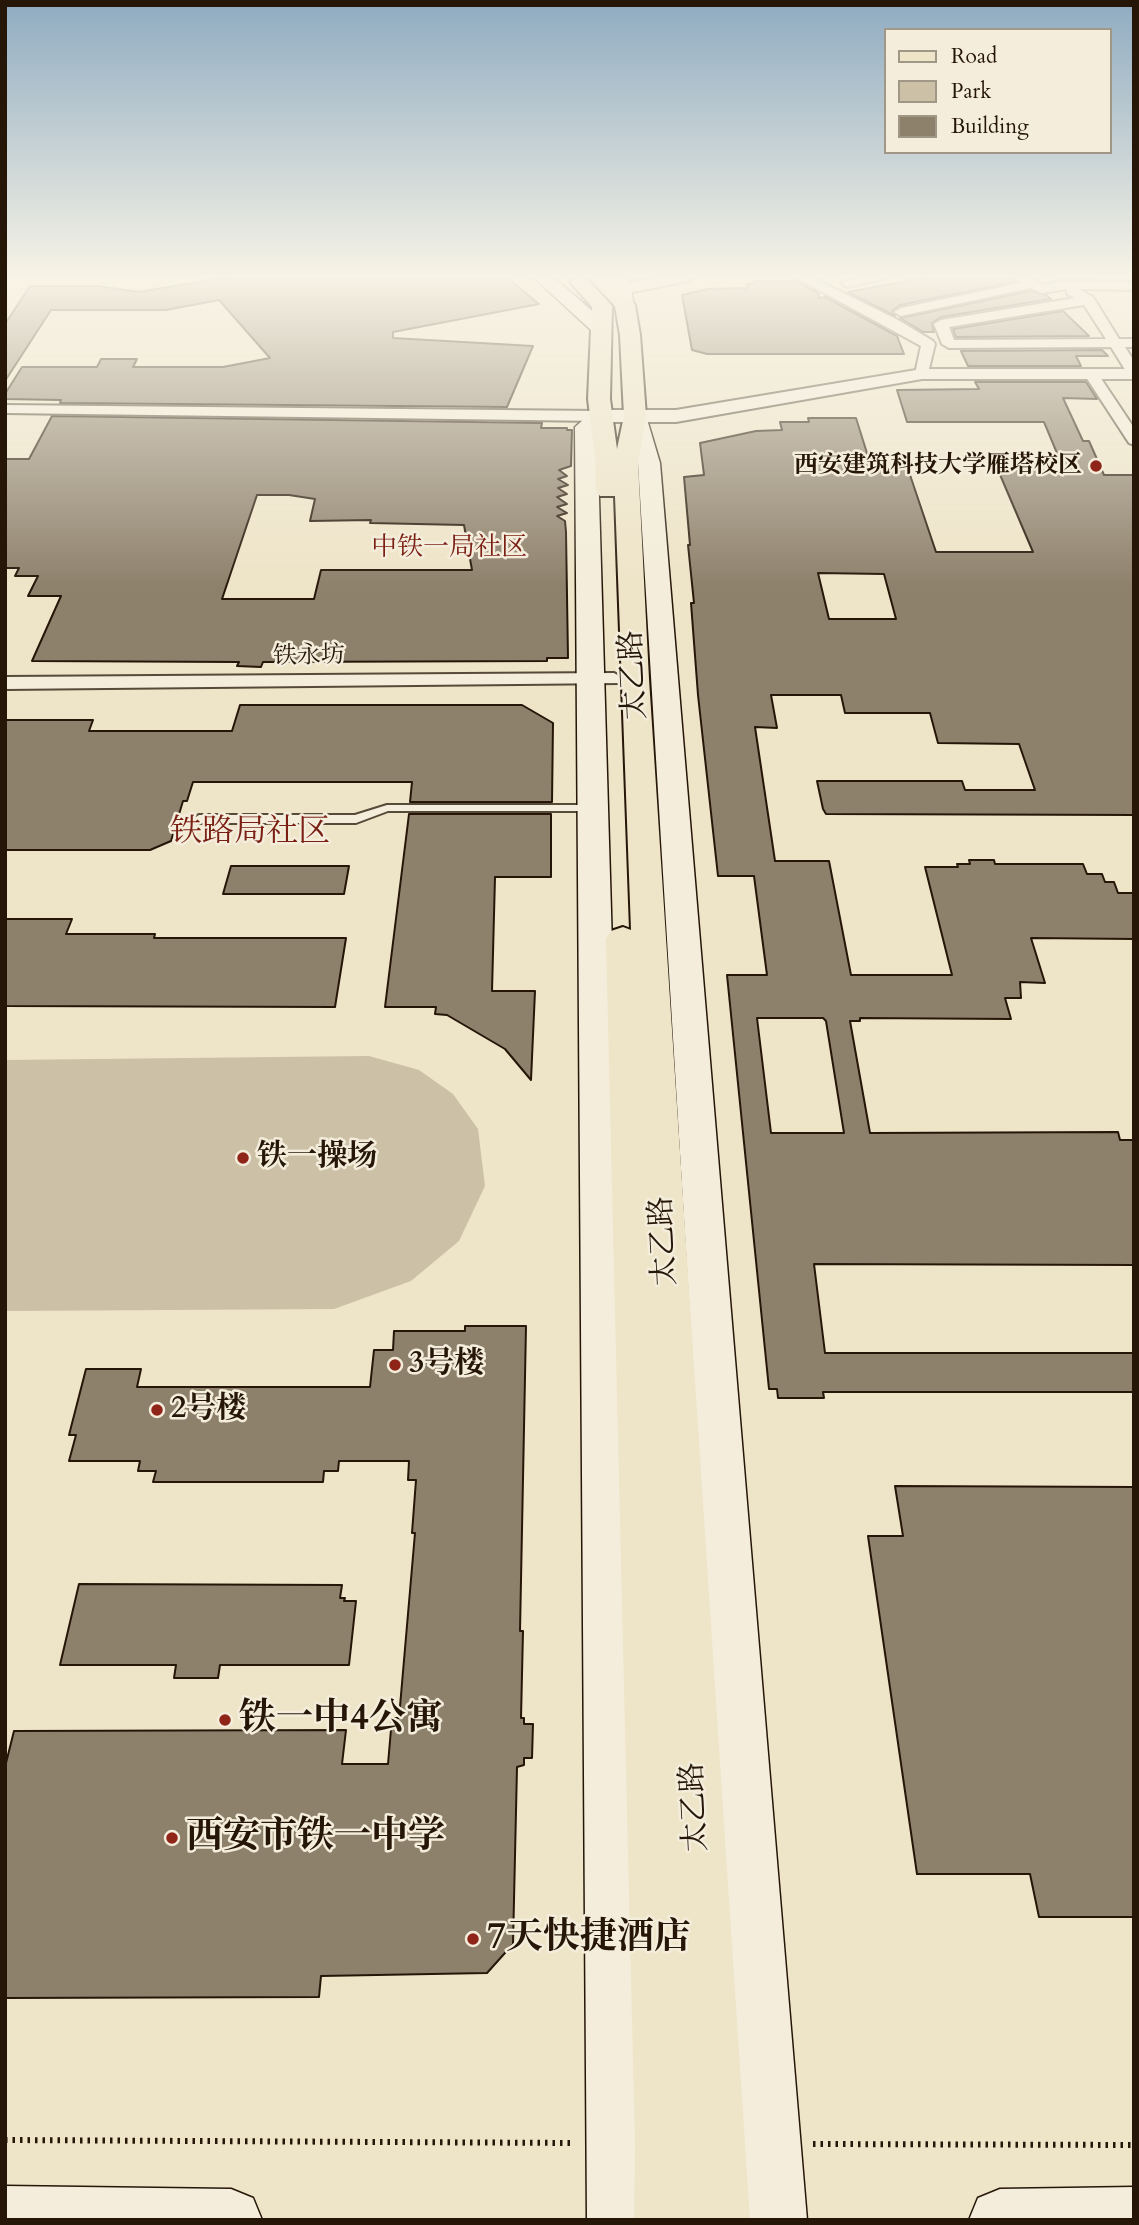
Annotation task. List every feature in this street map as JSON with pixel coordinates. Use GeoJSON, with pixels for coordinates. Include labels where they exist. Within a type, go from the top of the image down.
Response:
{"type":"FeatureCollection","features":[{"type":"Feature","properties":{"kind":"main road","name":"太乙路"},"geometry":{"type":"LineString","coordinates":[[610,380],[626,463],[635,678],[718,2220]]}},
{"type":"Feature","properties":{"kind":"main road","name":"太乙路"},"geometry":{"type":"LineString","coordinates":[[623,380],[607,458],[603,679],[666,2144],[666,2220]]}},
{"type":"Feature","properties":{"kind":"main road"},"geometry":{"type":"LineString","coordinates":[[617,416],[649,463],[776,2220]]}},
{"type":"Feature","properties":{"kind":"main road"},"geometry":{"type":"LineString","coordinates":[[603,679],[594,808],[618,2220]]}},
{"type":"Feature","properties":{"kind":"main road"},"geometry":{"type":"LineString","coordinates":[[5,2217],[231,2220]]}},
{"type":"Feature","properties":{"kind":"main road"},"geometry":{"type":"LineString","coordinates":[[1000,2220],[1134,2218]]}},
{"type":"Feature","properties":{"kind":"street"},"geometry":{"type":"LineString","coordinates":[[5,409],[676,416],[888,380]]}},
{"type":"Feature","properties":{"kind":"street"},"geometry":{"type":"LineString","coordinates":[[1095,380],[1134,440]]}},
{"type":"Feature","properties":{"kind":"street","name":"铁永坊"},"geometry":{"type":"LineString","coordinates":[[5,683],[603,679]]}},
{"type":"Feature","properties":{"kind":"lane"},"geometry":{"type":"LineString","coordinates":[[199,819],[356,819],[387,808],[594,808]]}},
{"type":"Feature","properties":{"kind":"green space","name":"铁一操场"},"geometry":{"type":"Polygon","coordinates":[[[369,1056],[419,1070],[453,1094],[478,1129],[485,1186],[459,1241],[411,1281],[334,1309],[5,1311],[5,1060],[369,1056]]]}},
{"type":"Feature","properties":{"kind":"building"},"geometry":{"type":"Polygon","coordinates":[[[14,380],[519,380],[507,407],[60,403],[61,400],[5,399],[5,394],[14,380]]]}},
{"type":"Feature","properties":{"kind":"building"},"geometry":{"type":"Polygon","coordinates":[[[975,382],[1086,382],[1097,399],[1063,398],[1083,441],[1089,441],[1104,475],[1134,475],[1134,815],[826,814],[817,781],[962,781],[965,790],[1035,790],[1019,744],[938,743],[930,713],[845,713],[841,695],[771,695],[777,728],[755,727],[775,861],[829,861],[851,975],[952,975],[925,867],[958,867],[957,864],[970,864],[969,860],[994,860],[995,864],[1083,864],[1087,874],[1102,874],[1105,882],[1114,882],[1118,893],[1134,893],[1134,939],[1031,938],[1045,983],[1020,982],[1021,998],[1005,998],[1011,1019],[860,1018],[860,1021],[850,1021],[870,1133],[1118,1132],[1120,1140],[1134,1140],[1134,1265],[814,1264],[825,1353],[1134,1353],[1134,1392],[823,1392],[824,1398],[778,1398],[777,1389],[769,1389],[727,975],[767,975],[754,876],[718,876],[698,695],[684,477],[704,475],[700,443],[756,431],[782,430],[780,422],[809,422],[808,418],[856,418],[872,469],[908,469],[936,552],[1033,552],[998,470],[1064,470],[1044,422],[907,422],[897,390],[979,389],[975,382]],[[818,573],[829,619],[896,619],[884,574],[818,573]],[[757,1018],[771,1133],[844,1133],[826,1021],[823,1018],[757,1018]]]}},
{"type":"Feature","properties":{"kind":"building"},"geometry":{"type":"Polygon","coordinates":[[[52,416],[542,423],[541,428],[567,428],[572,430],[571,466],[559,470],[567,476],[558,479],[568,485],[558,488],[567,494],[557,497],[567,504],[557,507],[567,513],[557,516],[565,521],[566,532],[568,658],[547,658],[547,661],[263,662],[261,667],[237,666],[239,662],[32,661],[61,596],[28,596],[38,576],[15,576],[19,568],[5,568],[5,459],[29,459],[52,416]],[[257,495],[222,599],[314,599],[321,570],[472,570],[464,525],[370,523],[371,520],[310,521],[315,499],[289,495],[257,495]]]}},
{"type":"Feature","properties":{"kind":"building"},"geometry":{"type":"Polygon","coordinates":[[[240,705],[522,705],[553,723],[552,802],[410,802],[412,782],[193,782],[187,801],[183,801],[171,841],[150,850],[5,850],[5,720],[93,720],[89,731],[232,731],[240,705]]]}},
{"type":"Feature","properties":{"kind":"building"},"geometry":{"type":"Polygon","coordinates":[[[409,814],[551,814],[551,877],[495,877],[492,991],[535,991],[531,1080],[505,1049],[447,1015],[435,1014],[436,1007],[385,1007],[409,814]]]}},
{"type":"Feature","properties":{"kind":"building"},"geometry":{"type":"Polygon","coordinates":[[[231,866],[349,866],[344,894],[223,894],[231,866]]]}},
{"type":"Feature","properties":{"kind":"building"},"geometry":{"type":"Polygon","coordinates":[[[5,919],[72,919],[66,934],[155,934],[154,938],[346,938],[335,1007],[5,1006],[5,919]]]}},
{"type":"Feature","properties":{"kind":"building"},"geometry":{"type":"Polygon","coordinates":[[[465,1326],[526,1326],[520,1631],[523,1631],[521,1718],[524,1718],[524,1724],[533,1724],[532,1758],[524,1758],[524,1765],[517,1767],[513,1944],[487,1973],[321,1976],[319,1997],[5,1998],[5,1767],[14,1731],[346,1730],[342,1764],[388,1764],[392,1718],[399,1718],[415,1533],[412,1533],[416,1480],[408,1480],[409,1461],[339,1461],[338,1471],[324,1471],[323,1482],[153,1482],[156,1471],[138,1471],[140,1461],[69,1461],[76,1435],[69,1435],[86,1369],[141,1369],[137,1387],[370,1387],[374,1350],[393,1350],[394,1331],[465,1331],[465,1326]]]}},
{"type":"Feature","properties":{"kind":"building"},"geometry":{"type":"Polygon","coordinates":[[[895,1486],[1134,1487],[1134,1917],[1039,1917],[1030,1874],[917,1874],[868,1536],[903,1536],[895,1486]]]}},
{"type":"Feature","properties":{"kind":"building"},"geometry":{"type":"Polygon","coordinates":[[[79,1584],[342,1585],[340,1598],[345,1598],[344,1601],[356,1601],[349,1665],[220,1665],[218,1678],[174,1678],[176,1665],[60,1665],[79,1584]]]}},
{"type":"Feature","properties":{"kind":"place","name":"西安建筑科技大学雁塔校区"},"geometry":{"type":"Point","coordinates":[1096,466]}},
{"type":"Feature","properties":{"kind":"place","name":"铁一操场"},"geometry":{"type":"Point","coordinates":[243,1158]}},
{"type":"Feature","properties":{"kind":"place","name":"3号楼"},"geometry":{"type":"Point","coordinates":[395,1365]}},
{"type":"Feature","properties":{"kind":"place","name":"2号楼"},"geometry":{"type":"Point","coordinates":[157,1410]}},
{"type":"Feature","properties":{"kind":"place","name":"铁一中4公寓"},"geometry":{"type":"Point","coordinates":[225,1720]}},
{"type":"Feature","properties":{"kind":"place","name":"西安市铁一中学"},"geometry":{"type":"Point","coordinates":[172,1838]}},
{"type":"Feature","properties":{"kind":"place","name":"7天快捷酒店"},"geometry":{"type":"Point","coordinates":[473,1939]}},
{"type":"Feature","properties":{"kind":"district","name":"中铁一局社区"},"geometry":{"type":"Point","coordinates":[449,549]}},
{"type":"Feature","properties":{"kind":"district","name":"铁路局社区"},"geometry":{"type":"Point","coordinates":[250,834]}}]}
